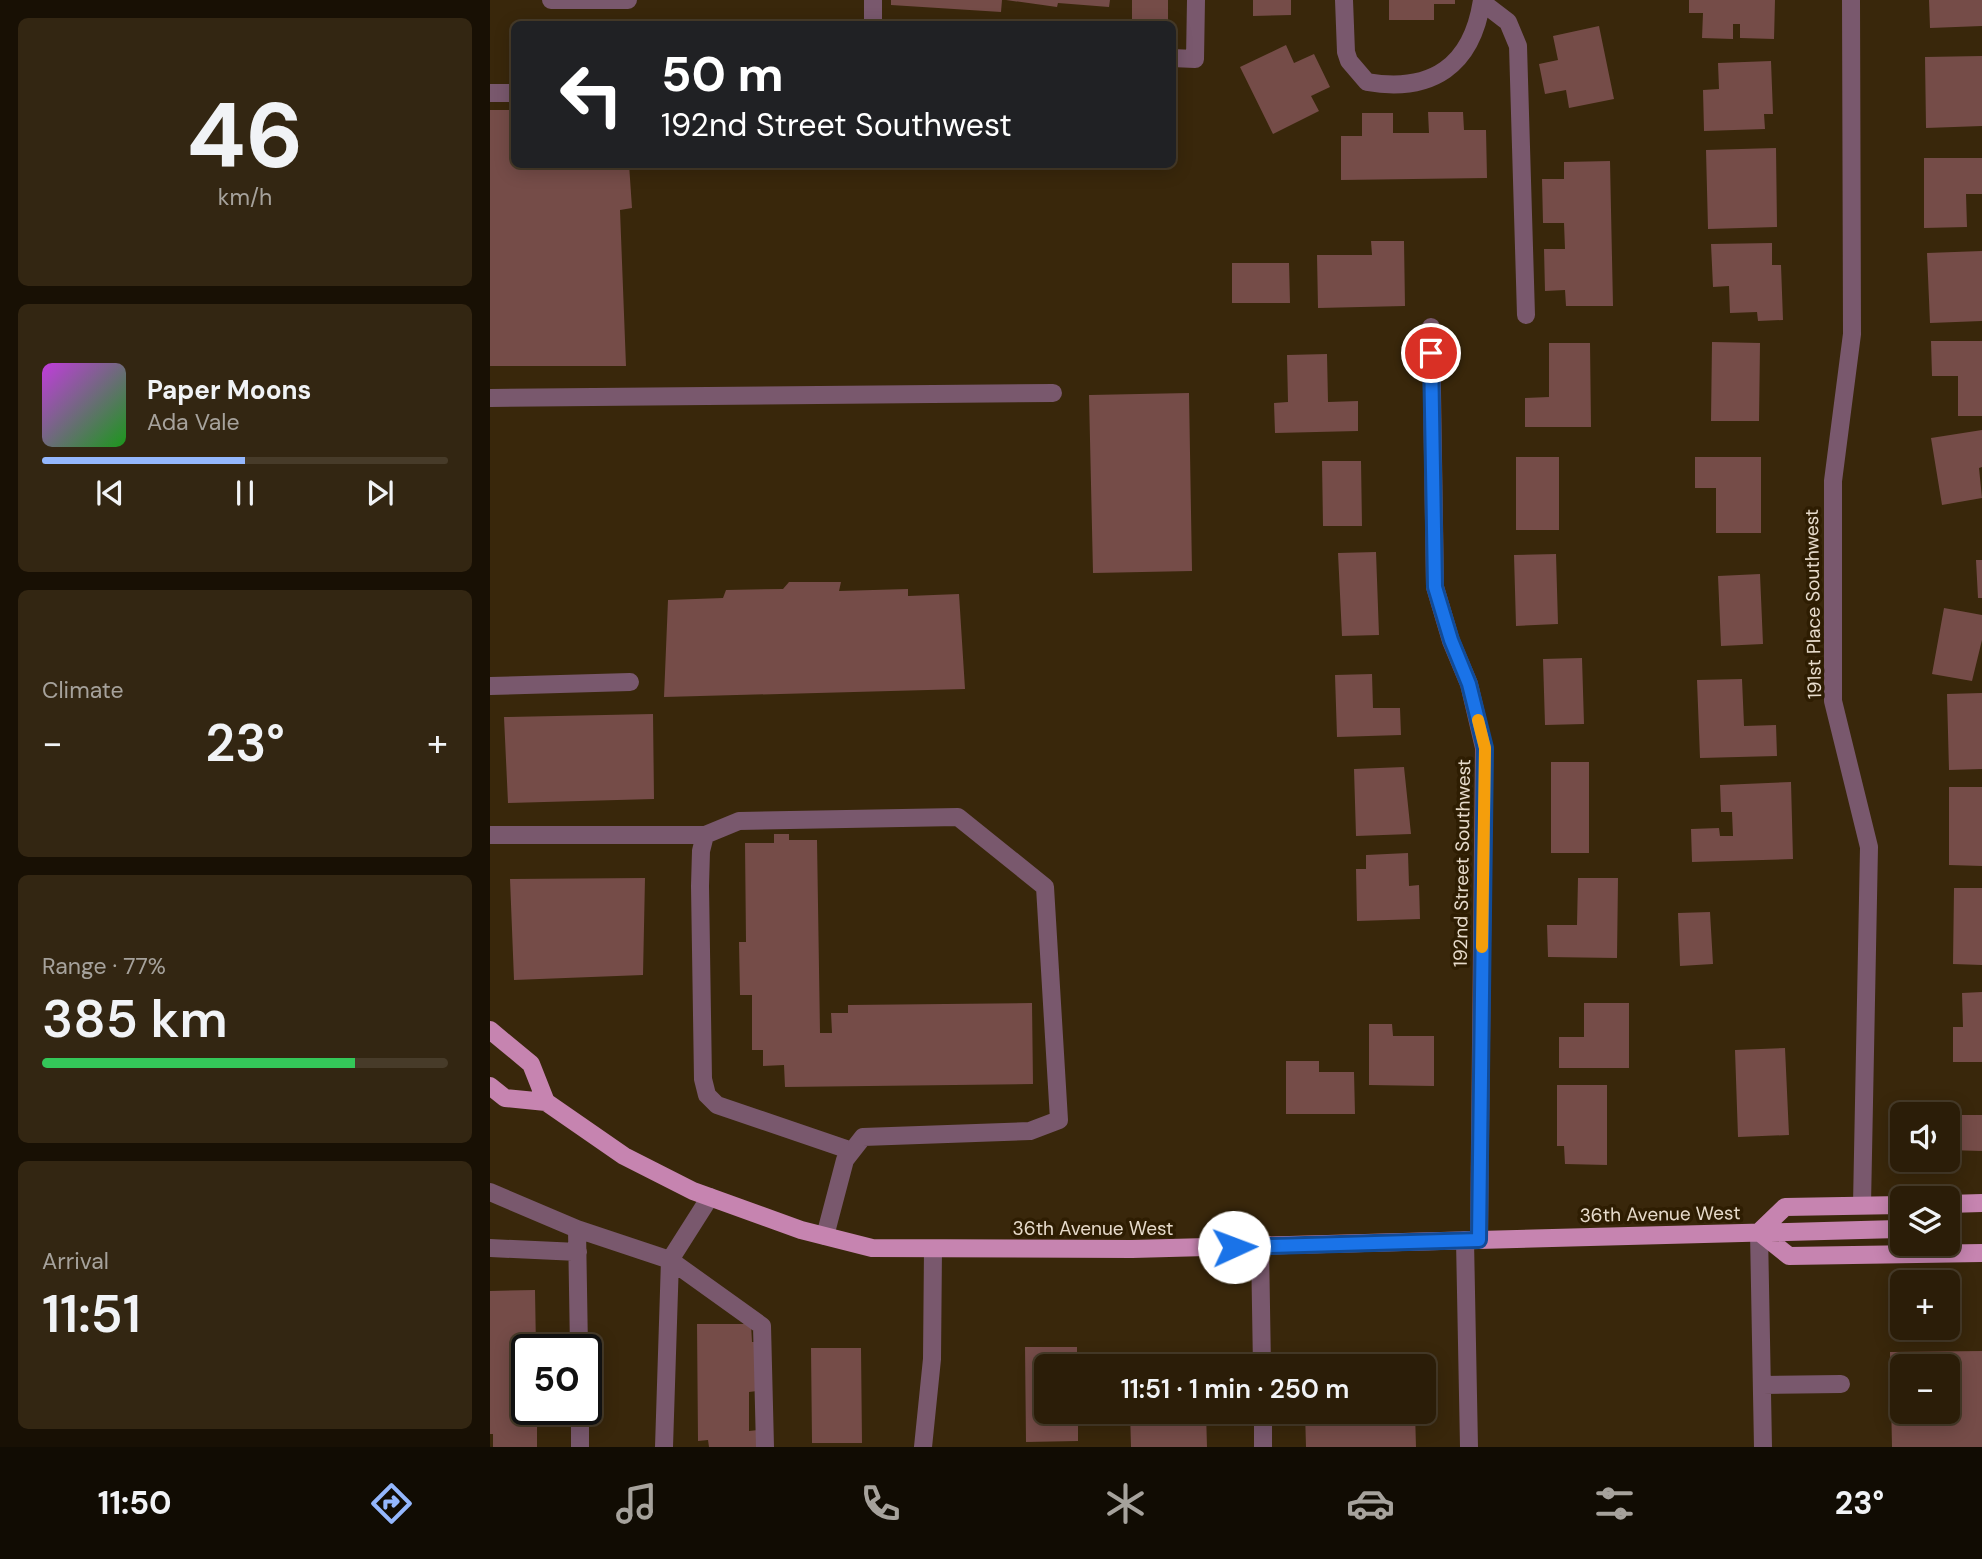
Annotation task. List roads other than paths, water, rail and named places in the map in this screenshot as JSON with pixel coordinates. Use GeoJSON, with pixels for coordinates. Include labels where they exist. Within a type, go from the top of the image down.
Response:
{"type":"FeatureCollection","features":[{"type":"Feature","properties":{"kind":"main road"},"geometry":{"type":"LineString","coordinates":[[490,1030],[531,1064],[546,1102]]}},
{"type":"Feature","properties":{"kind":"main road","name":"36th Avenue West"},"geometry":{"type":"LineString","coordinates":[[490,1086],[505,1098],[546,1102],[624,1156],[710,1197],[825,1236],[872,1248],[1260,1246],[1759,1233],[1789,1256],[1982,1254]]}},
{"type":"Feature","properties":{"kind":"main road"},"geometry":{"type":"LineString","coordinates":[[1960,1204],[1982,1203]]}},
{"type":"Feature","properties":{"kind":"main road","name":"36th Avenue West"},"geometry":{"type":"LineString","coordinates":[[1759,1233],[1785,1207],[1890,1205]]}},
{"type":"Feature","properties":{"kind":"main road"},"geometry":{"type":"LineString","coordinates":[[1759,1233],[1890,1229]]}},
{"type":"Feature","properties":{"kind":"street"},"geometry":{"type":"LineString","coordinates":[[551,0],[626,0]]}},
{"type":"Feature","properties":{"kind":"street"},"geometry":{"type":"LineString","coordinates":[[873,0],[873,21]]}},
{"type":"Feature","properties":{"kind":"street"},"geometry":{"type":"LineString","coordinates":[[1176,58],[1195,59],[1196,0]]}},
{"type":"Feature","properties":{"kind":"street"},"geometry":{"type":"LineString","coordinates":[[1344,0],[1349,61],[1367,82],[1399,85],[1432,78],[1463,54],[1476,34],[1482,1],[1508,22],[1518,46],[1526,315]]}},
{"type":"Feature","properties":{"kind":"street","name":"191st Place Southwest"},"geometry":{"type":"LineString","coordinates":[[1851,0],[1852,334],[1833,481],[1833,701],[1869,847],[1862,1205]]}},
{"type":"Feature","properties":{"kind":"street"},"geometry":{"type":"LineString","coordinates":[[490,93],[511,93]]}},
{"type":"Feature","properties":{"kind":"street","name":"192nd Street Southwest"},"geometry":{"type":"LineString","coordinates":[[1431,327],[1435,587],[1451,640],[1469,684],[1485,748],[1469,1447]]}},
{"type":"Feature","properties":{"kind":"street"},"geometry":{"type":"LineString","coordinates":[[490,398],[1052,393]]}},
{"type":"Feature","properties":{"kind":"street"},"geometry":{"type":"LineString","coordinates":[[490,686],[630,682]]}},
{"type":"Feature","properties":{"kind":"street"},"geometry":{"type":"LineString","coordinates":[[490,835],[705,835],[738,821],[958,817],[1045,887],[1059,1120],[1030,1131],[863,1137],[845,1160],[825,1236]]}},
{"type":"Feature","properties":{"kind":"street"},"geometry":{"type":"LineString","coordinates":[[705,835],[701,851],[700,886],[703,1079],[707,1095],[717,1105],[852,1151]]}},
{"type":"Feature","properties":{"kind":"street"},"geometry":{"type":"LineString","coordinates":[[490,1192],[578,1229],[670,1260],[762,1326],[765,1447]]}},
{"type":"Feature","properties":{"kind":"street"},"geometry":{"type":"LineString","coordinates":[[664,1447],[670,1260],[710,1197]]}},
{"type":"Feature","properties":{"kind":"street"},"geometry":{"type":"LineString","coordinates":[[578,1229],[579,1334]]}},
{"type":"Feature","properties":{"kind":"street"},"geometry":{"type":"LineString","coordinates":[[1759,1233],[1763,1447]]}},
{"type":"Feature","properties":{"kind":"street"},"geometry":{"type":"LineString","coordinates":[[1260,1246],[1262,1354]]}},
{"type":"Feature","properties":{"kind":"street"},"geometry":{"type":"LineString","coordinates":[[490,1248],[578,1252]]}},
{"type":"Feature","properties":{"kind":"street"},"geometry":{"type":"LineString","coordinates":[[923,1447],[932,1359],[933,1249]]}},
{"type":"Feature","properties":{"kind":"street"},"geometry":{"type":"LineString","coordinates":[[1763,1385],[1840,1384]]}},
{"type":"Feature","properties":{"kind":"street"},"geometry":{"type":"LineString","coordinates":[[1263,1424],[1263,1447]]}},
{"type":"Feature","properties":{"kind":"street"},"geometry":{"type":"LineString","coordinates":[[580,1425],[580,1447]]}}]}
